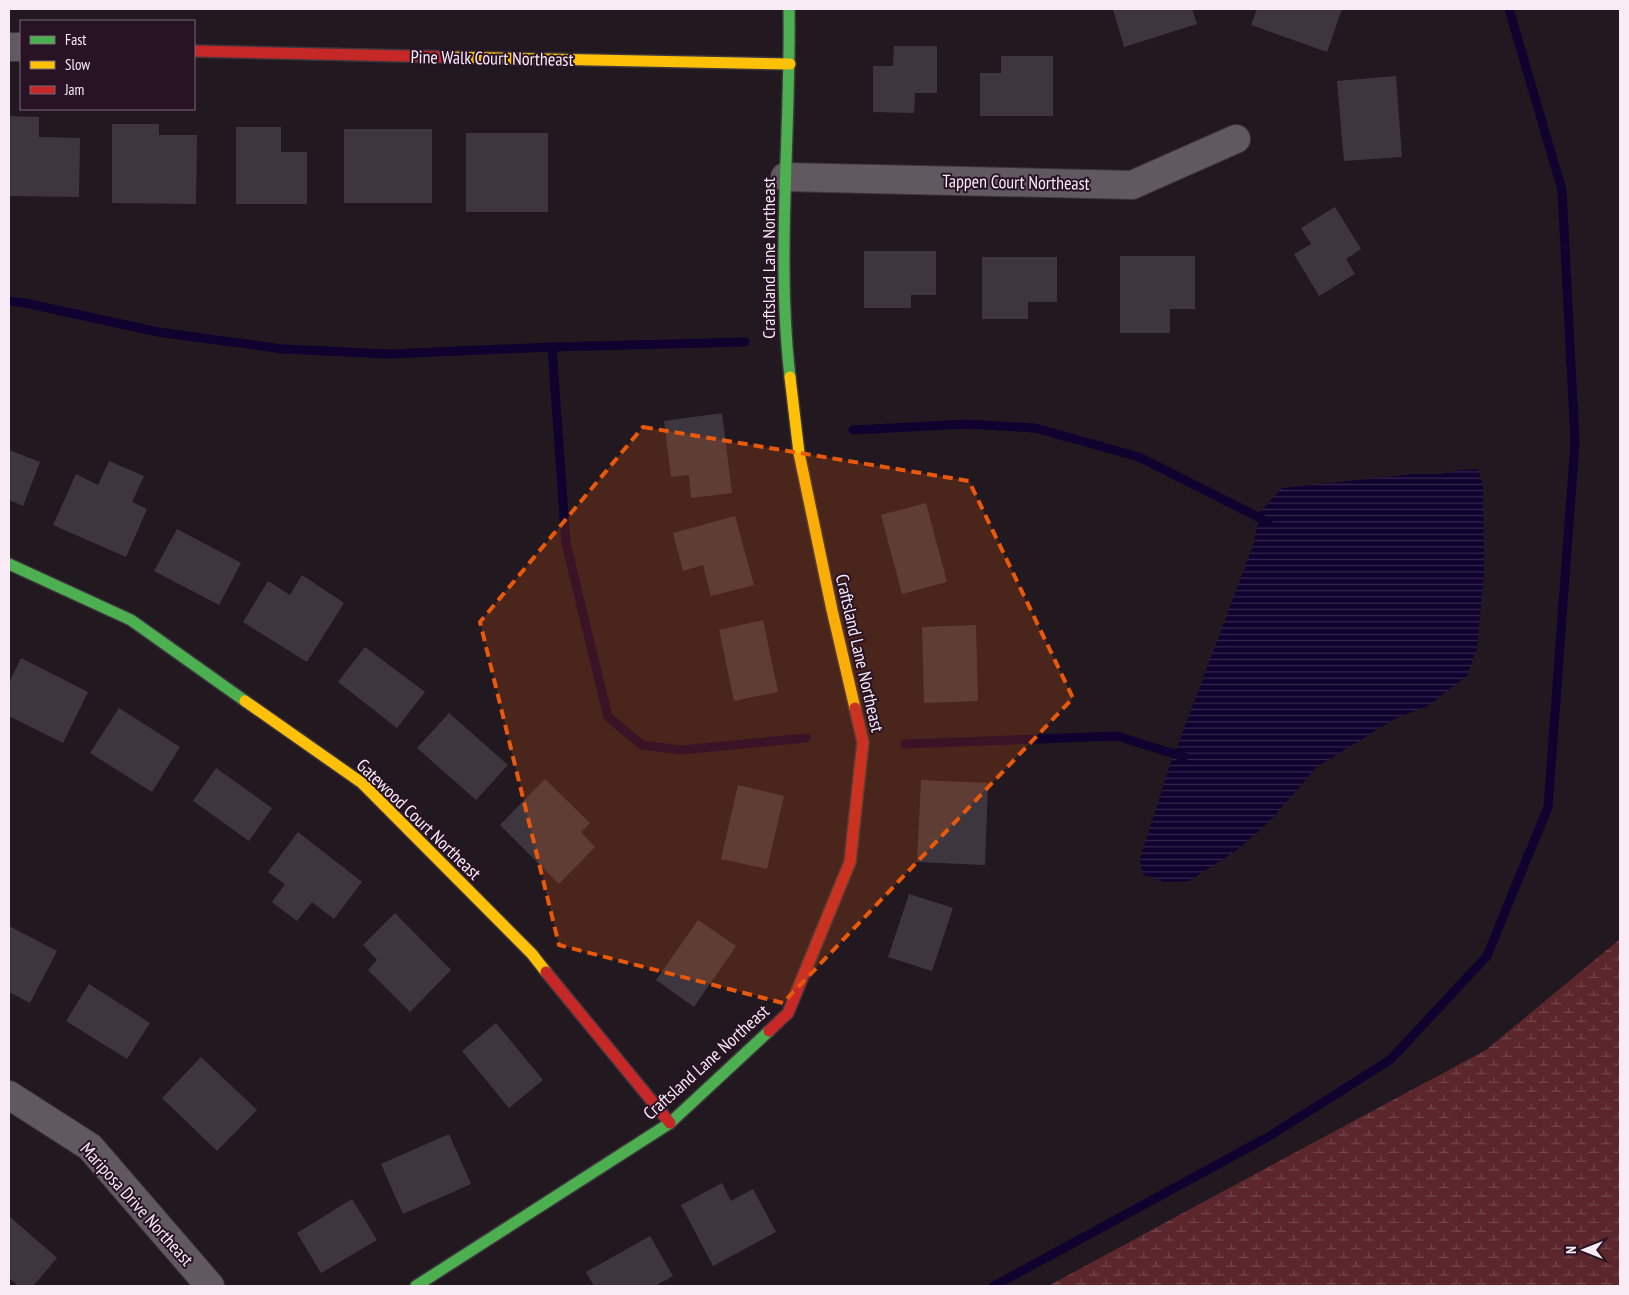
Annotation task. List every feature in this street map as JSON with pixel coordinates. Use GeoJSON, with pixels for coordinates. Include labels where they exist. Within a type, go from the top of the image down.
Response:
{"type":"FeatureCollection","features":[{"type":"Feature","properties":{"kind":"street","name":"Craftsland Lane Northeast"},"geometry":{"type":"LineString","coordinates":[[416,1286],[670,1123],[788,1013],[850,862],[863,742],[832,610],[799,453],[785,333],[785,177],[790,64],[789,9]]}},
{"type":"Feature","properties":{"kind":"street","name":"Pine Walk Court Northeast"},"geometry":{"type":"LineString","coordinates":[[195,51],[790,64]]}},
{"type":"Feature","properties":{"kind":"street","name":"Tappen Court Northeast"},"geometry":{"type":"LineString","coordinates":[[785,177],[1132,185],[1236,139]]}},
{"type":"Feature","properties":{"kind":"street","name":"Gatewood Court Northeast"},"geometry":{"type":"LineString","coordinates":[[9,564],[131,620],[362,783],[532,954],[670,1123]]}},
{"type":"Feature","properties":{"kind":"street","name":"Mariposa Drive Northeast"},"geometry":{"type":"LineString","coordinates":[[9,1095],[90,1147],[210,1286]]}},
{"type":"Feature","properties":{"kind":"highlighted area"},"geometry":{"type":"Polygon","coordinates":[[[643,427],[969,481],[1073,698],[783,1003],[559,945],[480,622],[643,427]]]}},
{"type":"Feature","properties":{"kind":"green space"},"geometry":{"type":"Polygon","coordinates":[[[1620,939],[1620,1286],[1048,1286],[1486,1050],[1620,939]]]}},
{"type":"Feature","properties":{"kind":"shaded area"},"geometry":{"type":"Polygon","coordinates":[[[1478,469],[1483,486],[1484,573],[1477,648],[1467,676],[1426,707],[1396,718],[1317,767],[1268,823],[1237,850],[1189,881],[1165,882],[1143,875],[1140,859],[1169,768],[1253,546],[1260,512],[1282,488],[1478,469]]]}},
{"type":"Feature","properties":{"kind":"building"},"geometry":{"type":"Polygon","coordinates":[[[1113,9],[1192,9],[1197,24],[1124,47],[1113,9]]]}},
{"type":"Feature","properties":{"kind":"building"},"geometry":{"type":"Polygon","coordinates":[[[1257,9],[1342,9],[1327,52],[1251,25],[1257,9]]]}},
{"type":"Feature","properties":{"kind":"building"},"geometry":{"type":"Polygon","coordinates":[[[894,46],[937,46],[937,93],[915,93],[914,113],[873,112],[873,66],[893,66],[894,46]]]}},
{"type":"Feature","properties":{"kind":"building"},"geometry":{"type":"Polygon","coordinates":[[[1001,56],[1053,56],[1053,116],[980,116],[980,73],[1001,73],[1001,56]]]}},
{"type":"Feature","properties":{"kind":"building"},"geometry":{"type":"Polygon","coordinates":[[[1396,76],[1402,157],[1344,161],[1337,81],[1396,76]]]}},
{"type":"Feature","properties":{"kind":"building"},"geometry":{"type":"Polygon","coordinates":[[[9,116],[39,117],[39,137],[80,138],[79,197],[9,196],[9,116]]]}},
{"type":"Feature","properties":{"kind":"building"},"geometry":{"type":"Polygon","coordinates":[[[112,124],[159,124],[159,135],[197,135],[196,204],[112,203],[112,124]]]}},
{"type":"Feature","properties":{"kind":"building"},"geometry":{"type":"Polygon","coordinates":[[[236,127],[281,127],[281,152],[307,152],[307,204],[236,204],[236,127]]]}},
{"type":"Feature","properties":{"kind":"building"},"geometry":{"type":"Polygon","coordinates":[[[344,129],[432,129],[432,203],[344,203],[344,129]]]}},
{"type":"Feature","properties":{"kind":"building"},"geometry":{"type":"Polygon","coordinates":[[[466,133],[548,133],[548,212],[466,212],[466,133]]]}},
{"type":"Feature","properties":{"kind":"building"},"geometry":{"type":"Polygon","coordinates":[[[1335,207],[1361,249],[1346,259],[1355,274],[1319,296],[1294,254],[1311,244],[1301,228],[1335,207]]]}},
{"type":"Feature","properties":{"kind":"building"},"geometry":{"type":"Polygon","coordinates":[[[864,251],[936,251],[936,295],[911,295],[911,308],[864,308],[864,251]]]}},
{"type":"Feature","properties":{"kind":"building"},"geometry":{"type":"Polygon","coordinates":[[[1120,256],[1195,256],[1195,309],[1170,309],[1170,333],[1120,333],[1120,256]]]}},
{"type":"Feature","properties":{"kind":"building"},"geometry":{"type":"Polygon","coordinates":[[[982,257],[1057,257],[1057,302],[1028,302],[1028,319],[982,319],[982,257]]]}},
{"type":"Feature","properties":{"kind":"building"},"geometry":{"type":"Polygon","coordinates":[[[722,413],[732,493],[691,498],[689,475],[671,477],[664,421],[722,413]]]}},
{"type":"Feature","properties":{"kind":"building"},"geometry":{"type":"Polygon","coordinates":[[[9,450],[40,462],[23,506],[9,500],[9,450]]]}},
{"type":"Feature","properties":{"kind":"building"},"geometry":{"type":"Polygon","coordinates":[[[109,461],[144,476],[132,502],[147,509],[126,557],[53,525],[76,474],[98,485],[109,461]]]}},
{"type":"Feature","properties":{"kind":"building"},"geometry":{"type":"Polygon","coordinates":[[[926,503],[947,582],[902,594],[881,515],[926,503]]]}},
{"type":"Feature","properties":{"kind":"building"},"geometry":{"type":"Polygon","coordinates":[[[735,516],[754,585],[711,596],[703,565],[683,571],[673,533],[735,516]]]}},
{"type":"Feature","properties":{"kind":"building"},"geometry":{"type":"Polygon","coordinates":[[[177,529],[241,563],[219,605],[154,571],[177,529]]]}},
{"type":"Feature","properties":{"kind":"building"},"geometry":{"type":"Polygon","coordinates":[[[302,575],[344,603],[307,662],[243,622],[268,581],[290,595],[302,575]]]}},
{"type":"Feature","properties":{"kind":"building"},"geometry":{"type":"Polygon","coordinates":[[[763,620],[778,692],[734,701],[719,630],[763,620]]]}},
{"type":"Feature","properties":{"kind":"building"},"geometry":{"type":"Polygon","coordinates":[[[976,625],[978,701],[924,703],[922,627],[976,625]]]}},
{"type":"Feature","properties":{"kind":"building"},"geometry":{"type":"Polygon","coordinates":[[[365,647],[425,692],[397,728],[338,682],[365,647]]]}},
{"type":"Feature","properties":{"kind":"building"},"geometry":{"type":"Polygon","coordinates":[[[21,658],[88,692],[63,743],[9,716],[9,683],[21,658]]]}},
{"type":"Feature","properties":{"kind":"building"},"geometry":{"type":"Polygon","coordinates":[[[119,708],[180,747],[152,792],[90,753],[119,708]]]}},
{"type":"Feature","properties":{"kind":"building"},"geometry":{"type":"Polygon","coordinates":[[[449,713],[508,765],[476,800],[417,748],[449,713]]]}},
{"type":"Feature","properties":{"kind":"building"},"geometry":{"type":"Polygon","coordinates":[[[216,768],[272,808],[249,841],[193,801],[216,768]]]}},
{"type":"Feature","properties":{"kind":"building"},"geometry":{"type":"Polygon","coordinates":[[[545,779],[590,823],[581,832],[595,847],[559,884],[500,825],[545,779]]]}},
{"type":"Feature","properties":{"kind":"building"},"geometry":{"type":"Polygon","coordinates":[[[921,780],[988,783],[985,865],[917,862],[921,780]]]}},
{"type":"Feature","properties":{"kind":"building"},"geometry":{"type":"Polygon","coordinates":[[[738,785],[784,796],[767,869],[721,859],[738,785]]]}},
{"type":"Feature","properties":{"kind":"building"},"geometry":{"type":"Polygon","coordinates":[[[298,832],[362,882],[334,919],[312,902],[297,921],[272,902],[285,884],[268,872],[298,832]]]}},
{"type":"Feature","properties":{"kind":"building"},"geometry":{"type":"Polygon","coordinates":[[[909,894],[953,908],[932,971],[888,957],[909,894]]]}},
{"type":"Feature","properties":{"kind":"building"},"geometry":{"type":"Polygon","coordinates":[[[395,913],[451,970],[410,1012],[368,970],[377,960],[363,945],[395,913]]]}},
{"type":"Feature","properties":{"kind":"building"},"geometry":{"type":"Polygon","coordinates":[[[698,920],[736,946],[694,1007],[656,980],[698,920]]]}},
{"type":"Feature","properties":{"kind":"building"},"geometry":{"type":"Polygon","coordinates":[[[9,926],[57,951],[30,1003],[9,992],[9,926]]]}},
{"type":"Feature","properties":{"kind":"building"},"geometry":{"type":"Polygon","coordinates":[[[89,984],[150,1023],[127,1059],[66,1021],[89,984]]]}},
{"type":"Feature","properties":{"kind":"building"},"geometry":{"type":"Polygon","coordinates":[[[496,1023],[543,1080],[509,1108],[462,1051],[496,1023]]]}},
{"type":"Feature","properties":{"kind":"building"},"geometry":{"type":"Polygon","coordinates":[[[201,1057],[257,1110],[217,1151],[162,1098],[201,1057]]]}},
{"type":"Feature","properties":{"kind":"building"},"geometry":{"type":"Polygon","coordinates":[[[449,1134],[471,1184],[403,1214],[381,1164],[449,1134]]]}},
{"type":"Feature","properties":{"kind":"building"},"geometry":{"type":"Polygon","coordinates":[[[722,1183],[731,1201],[753,1189],[776,1232],[713,1266],[681,1205],[722,1183]]]}},
{"type":"Feature","properties":{"kind":"building"},"geometry":{"type":"Polygon","coordinates":[[[352,1199],[377,1240],[321,1273],[297,1233],[352,1199]]]}},
{"type":"Feature","properties":{"kind":"building"},"geometry":{"type":"Polygon","coordinates":[[[9,1216],[57,1258],[33,1286],[18,1286],[9,1278],[9,1216]]]}},
{"type":"Feature","properties":{"kind":"building"},"geometry":{"type":"Polygon","coordinates":[[[650,1236],[673,1276],[655,1286],[594,1286],[586,1272],[650,1236]]]}},
{"type":"Feature","properties":{"kind":"waterway"},"geometry":{"type":"LineString","coordinates":[[994,1286],[1268,1137],[1390,1060],[1487,956],[1548,807],[1575,442],[1562,190],[1509,9]]}},
{"type":"Feature","properties":{"kind":"waterway"},"geometry":{"type":"LineString","coordinates":[[9,301],[158,332],[283,349],[389,354],[552,347],[745,342]]}},
{"type":"Feature","properties":{"kind":"waterway"},"geometry":{"type":"LineString","coordinates":[[552,347],[566,543],[608,717],[642,745],[681,750],[806,738]]}},
{"type":"Feature","properties":{"kind":"waterway"},"geometry":{"type":"LineString","coordinates":[[853,430],[967,424],[1035,428],[1139,457],[1268,522]]}},
{"type":"Feature","properties":{"kind":"waterway"},"geometry":{"type":"LineString","coordinates":[[905,744],[1117,736],[1184,757]]}},
{"type":"Feature","properties":{"kind":"traffic: fast"},"geometry":{"type":"LineString","coordinates":[[789,9],[784,285],[790,377]]}},
{"type":"Feature","properties":{"kind":"traffic: fast"},"geometry":{"type":"LineString","coordinates":[[9,564],[131,620],[245,701]]}},
{"type":"Feature","properties":{"kind":"traffic: fast"},"geometry":{"type":"LineString","coordinates":[[416,1286],[670,1123],[769,1031]]}},
{"type":"Feature","properties":{"kind":"traffic: slow"},"geometry":{"type":"LineString","coordinates":[[449,57],[790,64]]}},
{"type":"Feature","properties":{"kind":"traffic: slow"},"geometry":{"type":"LineString","coordinates":[[790,377],[799,453],[855,708]]}},
{"type":"Feature","properties":{"kind":"traffic: slow"},"geometry":{"type":"LineString","coordinates":[[245,701],[362,783],[532,954],[546,972]]}},
{"type":"Feature","properties":{"kind":"traffic: jam"},"geometry":{"type":"LineString","coordinates":[[195,51],[449,57]]}},
{"type":"Feature","properties":{"kind":"traffic: jam"},"geometry":{"type":"LineString","coordinates":[[769,1031],[788,1013],[850,862],[863,742],[855,708]]}},
{"type":"Feature","properties":{"kind":"traffic: jam"},"geometry":{"type":"LineString","coordinates":[[546,972],[670,1123]]}}]}
